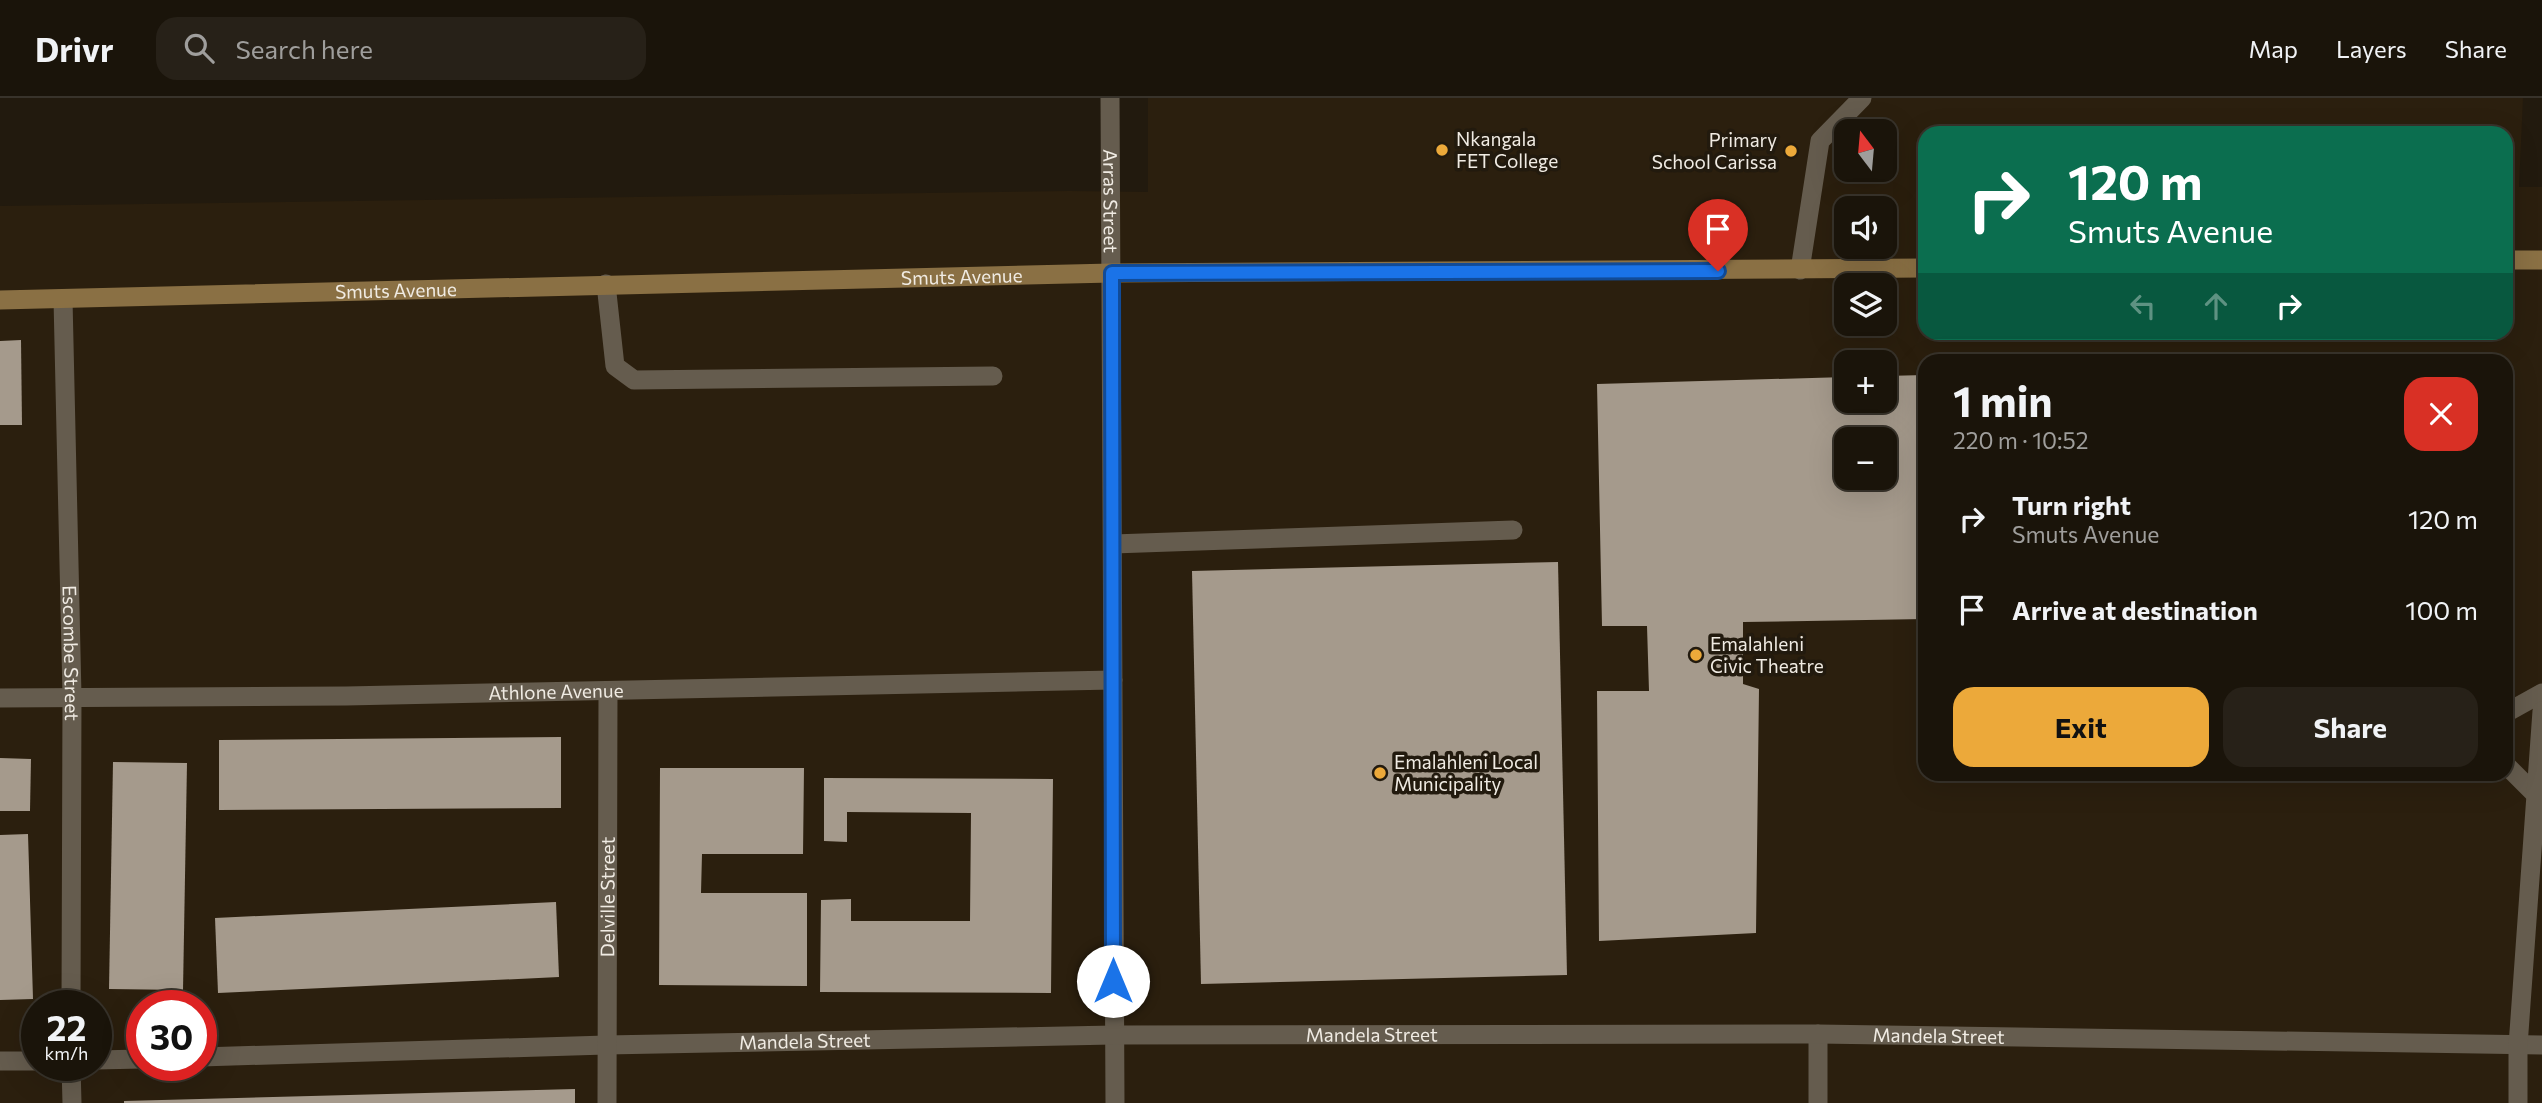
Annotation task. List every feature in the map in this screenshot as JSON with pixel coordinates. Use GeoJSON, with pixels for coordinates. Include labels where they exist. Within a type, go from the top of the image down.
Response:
{"type":"FeatureCollection","features":[{"type":"Feature","properties":{"kind":"main road"},"geometry":{"type":"LineString","coordinates":[[2513,260],[2542,260]]}},
{"type":"Feature","properties":{"kind":"main road","name":"Smuts Avenue"},"geometry":{"type":"LineString","coordinates":[[0,300],[1112,273],[1918,268]]}},
{"type":"Feature","properties":{"kind":"street","name":"Arras Street"},"geometry":{"type":"LineString","coordinates":[[1110,98],[1115,1103]]}},
{"type":"Feature","properties":{"kind":"street"},"geometry":{"type":"LineString","coordinates":[[1800,270],[1820,141],[1862,98]]}},
{"type":"Feature","properties":{"kind":"street"},"geometry":{"type":"LineString","coordinates":[[606,284],[615,366],[634,380],[993,376]]}},
{"type":"Feature","properties":{"kind":"street","name":"Escombe Street"},"geometry":{"type":"LineString","coordinates":[[63,299],[72,696],[71,990]]}},
{"type":"Feature","properties":{"kind":"street"},"geometry":{"type":"LineString","coordinates":[[1113,544],[1513,530]]}},
{"type":"Feature","properties":{"kind":"street","name":"Athlone Avenue"},"geometry":{"type":"LineString","coordinates":[[0,698],[332,696],[1114,680]]}},
{"type":"Feature","properties":{"kind":"street","name":"Delville Street"},"geometry":{"type":"LineString","coordinates":[[607,1103],[608,691]]}},
{"type":"Feature","properties":{"kind":"street"},"geometry":{"type":"LineString","coordinates":[[2513,709],[2542,693]]}},
{"type":"Feature","properties":{"kind":"street"},"geometry":{"type":"LineString","coordinates":[[2518,1103],[2518,1046],[2542,712]]}},
{"type":"Feature","properties":{"kind":"street"},"geometry":{"type":"LineString","coordinates":[[2513,772],[2536,795]]}},
{"type":"Feature","properties":{"kind":"street"},"geometry":{"type":"LineString","coordinates":[[1818,1034],[1818,1103]]}},
{"type":"Feature","properties":{"kind":"street","name":"Mandela Street"},"geometry":{"type":"LineString","coordinates":[[217,1057],[606,1045],[1113,1035],[1818,1034],[2542,1045]]}},
{"type":"Feature","properties":{"kind":"street"},"geometry":{"type":"LineString","coordinates":[[0,1060],[21,1061]]}},
{"type":"Feature","properties":{"kind":"street"},"geometry":{"type":"LineString","coordinates":[[71,1081],[72,1103]]}},
{"type":"Feature","properties":{"kind":"shaded area"},"geometry":{"type":"Polygon","coordinates":[[[1148,98],[2523,98],[2519,187],[2542,187],[2542,1103],[0,1103],[0,206],[1148,192],[1148,98]]]}},
{"type":"Feature","properties":{"kind":"building"},"geometry":{"type":"Polygon","coordinates":[[[21,340],[22,425],[0,425],[0,341],[21,340]]]}},
{"type":"Feature","properties":{"kind":"building","name":"Emalahleni Civic Theatre"},"geometry":{"type":"Polygon","coordinates":[[[1918,375],[1918,619],[1743,622],[1743,684],[1759,689],[1756,933],[1599,941],[1597,691],[1649,691],[1647,626],[1602,626],[1597,384],[1834,377],[1834,413],[1897,413],[1897,376],[1918,375]]]}},
{"type":"Feature","properties":{"kind":"building","name":"Emalahleni Local Municipality"},"geometry":{"type":"Polygon","coordinates":[[[1558,562],[1567,975],[1201,984],[1192,571],[1558,562]]]}},
{"type":"Feature","properties":{"kind":"building"},"geometry":{"type":"Polygon","coordinates":[[[561,737],[561,808],[219,810],[219,740],[561,737]]]}},
{"type":"Feature","properties":{"kind":"building"},"geometry":{"type":"Polygon","coordinates":[[[0,758],[31,759],[30,811],[0,811],[0,758]]]}},
{"type":"Feature","properties":{"kind":"building"},"geometry":{"type":"Polygon","coordinates":[[[113,762],[187,763],[183,990],[109,989],[113,762]]]}},
{"type":"Feature","properties":{"kind":"building"},"geometry":{"type":"Polygon","coordinates":[[[660,768],[804,768],[803,854],[702,854],[701,893],[807,893],[807,986],[659,985],[660,768]]]}},
{"type":"Feature","properties":{"kind":"building"},"geometry":{"type":"Polygon","coordinates":[[[824,778],[1053,779],[1051,993],[820,992],[821,900],[851,899],[851,921],[970,921],[971,813],[847,812],[847,842],[824,841],[824,778]]]}},
{"type":"Feature","properties":{"kind":"building"},"geometry":{"type":"Polygon","coordinates":[[[28,834],[33,990],[21,990],[21,999],[0,1000],[0,835],[28,834]]]}},
{"type":"Feature","properties":{"kind":"building"},"geometry":{"type":"Polygon","coordinates":[[[556,902],[559,977],[218,993],[215,918],[556,902]]]}},
{"type":"Feature","properties":{"kind":"building"},"geometry":{"type":"Polygon","coordinates":[[[575,1089],[575,1103],[124,1103],[124,1101],[575,1089]]]}},
{"type":"Feature","properties":{"kind":"place","name":"Nkangala FET College"},"geometry":{"type":"Point","coordinates":[1442,150]}},
{"type":"Feature","properties":{"kind":"place","name":"Primary School Carissa"},"geometry":{"type":"Point","coordinates":[1791,151]}},
{"type":"Feature","properties":{"kind":"place","name":"Emalahleni Civic Theatre"},"geometry":{"type":"Point","coordinates":[1696,655]}},
{"type":"Feature","properties":{"kind":"place","name":"Emalahleni Local Municipality"},"geometry":{"type":"Point","coordinates":[1380,773]}},
{"type":"Feature","properties":{"kind":"route"},"geometry":{"type":"LineString","coordinates":[[1113,981],[1112,273],[1718,271]]}}]}
